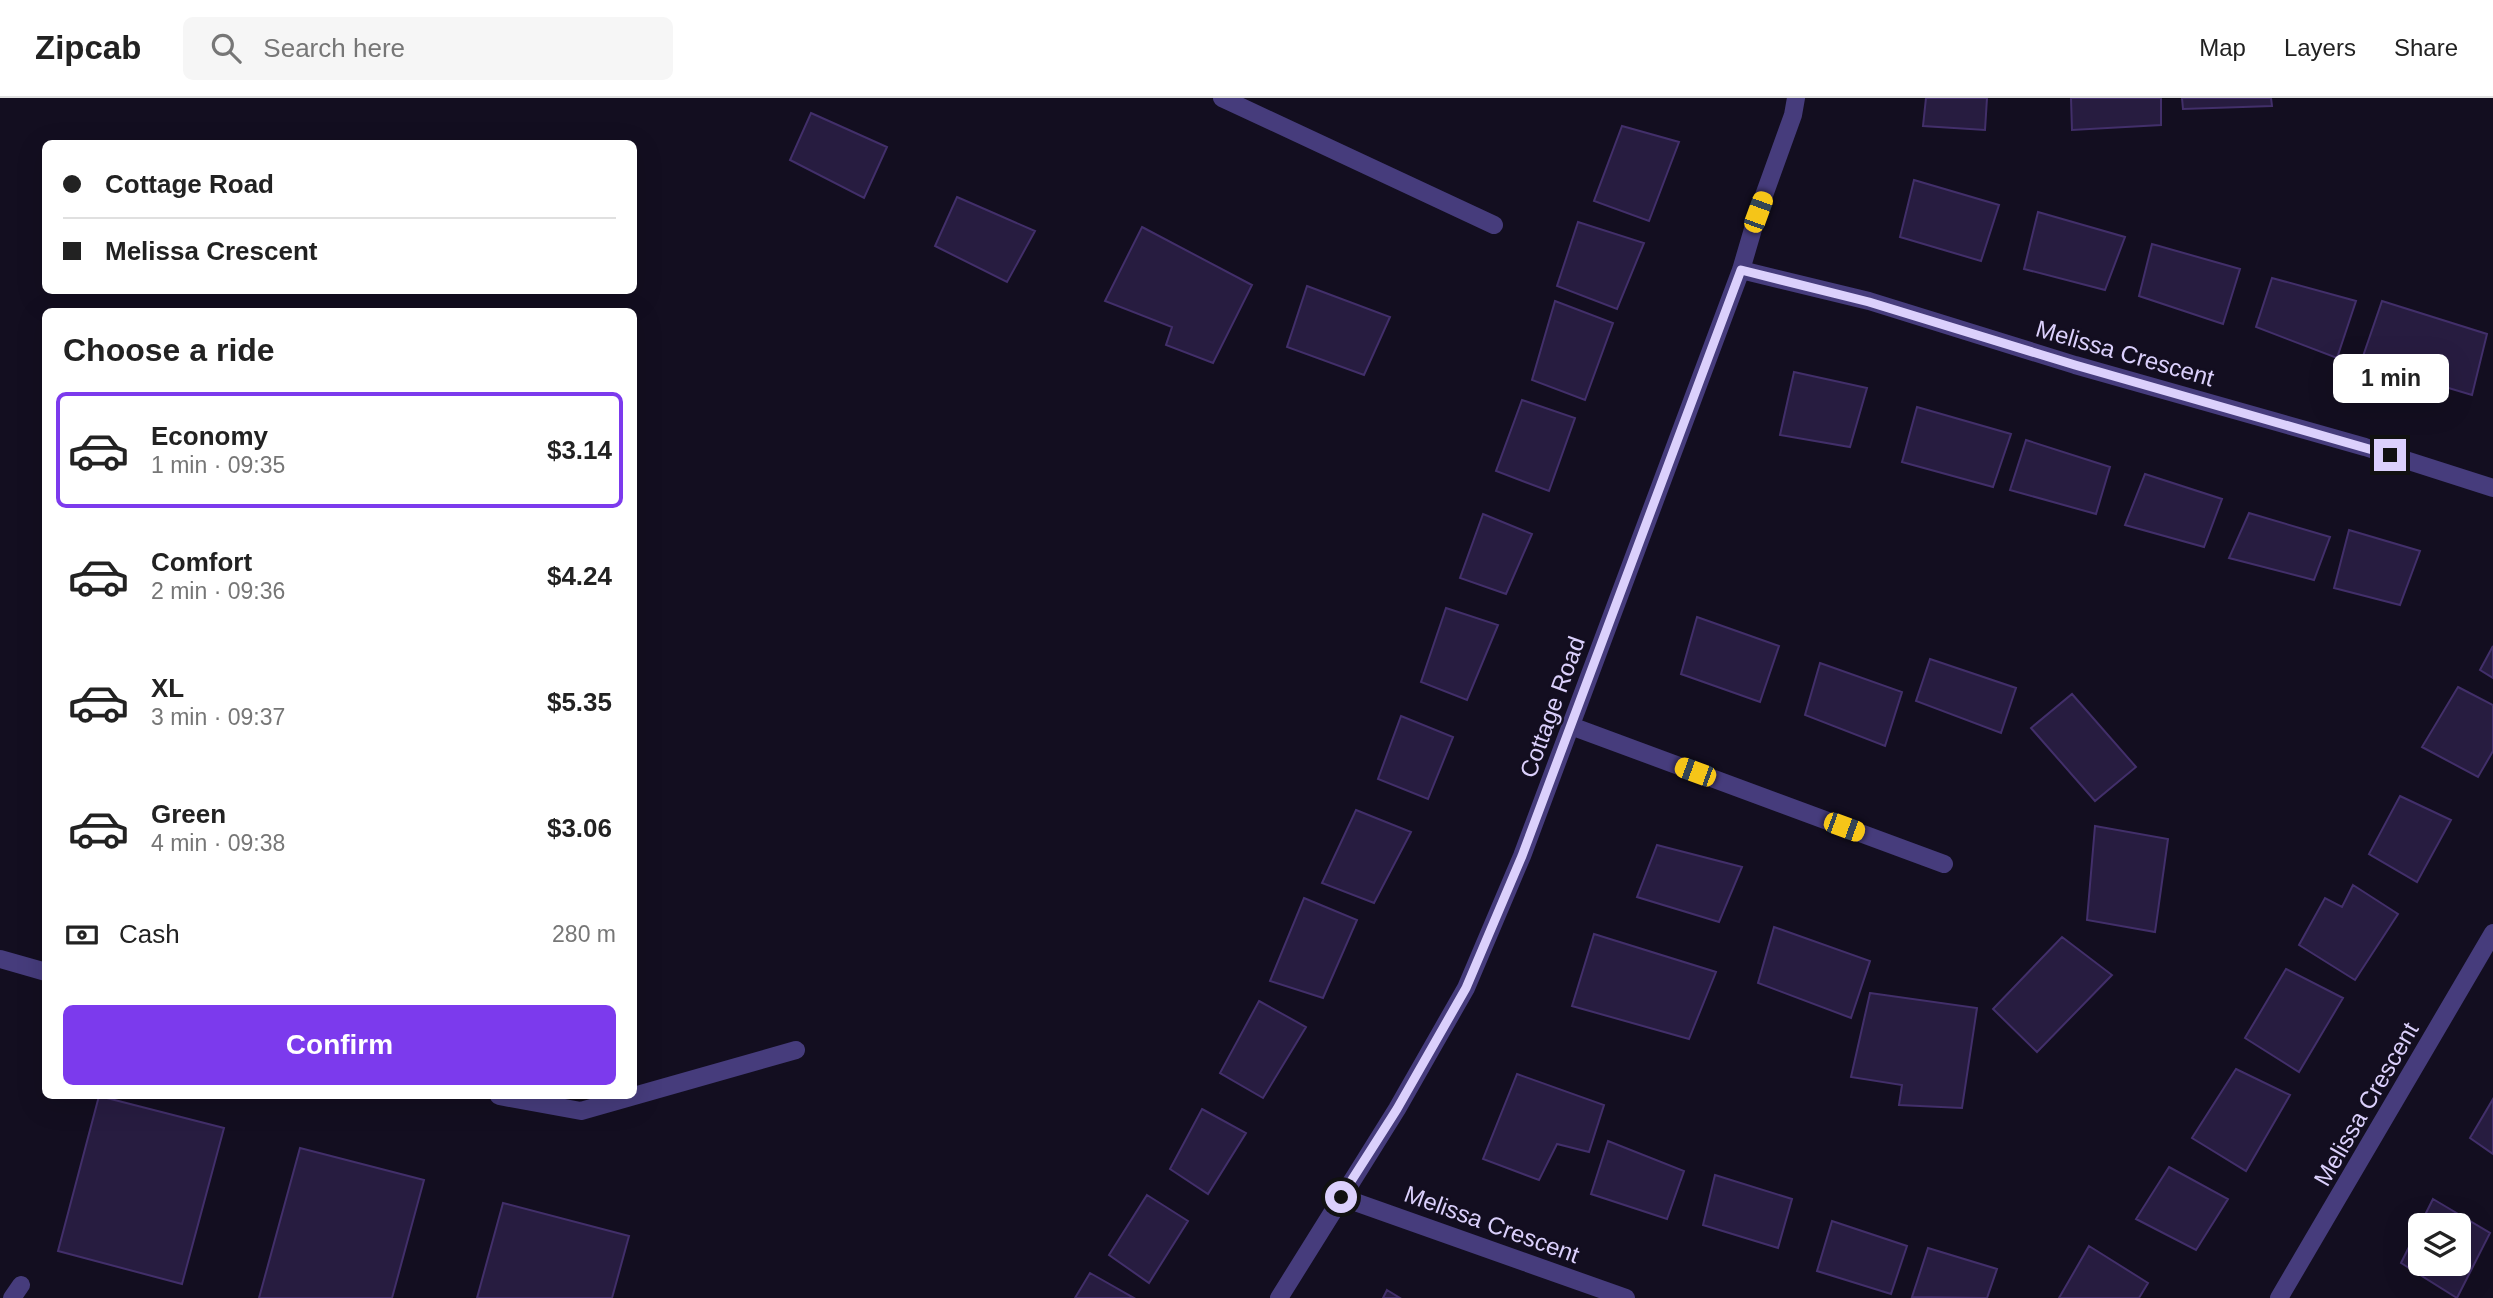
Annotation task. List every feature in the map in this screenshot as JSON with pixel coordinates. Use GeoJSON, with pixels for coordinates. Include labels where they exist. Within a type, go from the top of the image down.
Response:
{"type":"FeatureCollection","features":[{"type":"Feature","properties":{"kind":"street"},"geometry":{"type":"LineString","coordinates":[[1222,98],[1493,225]]}},
{"type":"Feature","properties":{"kind":"street","name":"Cottage Road"},"geometry":{"type":"LineString","coordinates":[[1279,1298],[1397,1109],[1466,988],[1522,856],[1741,270],[1758,212],[1793,115],[1796,98]]}},
{"type":"Feature","properties":{"kind":"street","name":"Melissa Crescent"},"geometry":{"type":"LineString","coordinates":[[1741,270],[1869,302],[2075,365],[2365,447],[2493,488]]}},
{"type":"Feature","properties":{"kind":"street"},"geometry":{"type":"LineString","coordinates":[[1571,726],[1944,864]]}},
{"type":"Feature","properties":{"kind":"street","name":"Melissa Crescent"},"geometry":{"type":"LineString","coordinates":[[2279,1298],[2493,933]]}},
{"type":"Feature","properties":{"kind":"street"},"geometry":{"type":"LineString","coordinates":[[0,959],[42,971]]}},
{"type":"Feature","properties":{"kind":"street"},"geometry":{"type":"LineString","coordinates":[[637,1095],[796,1050]]}},
{"type":"Feature","properties":{"kind":"street"},"geometry":{"type":"LineString","coordinates":[[515,1099],[581,1111],[623,1099]]}},
{"type":"Feature","properties":{"kind":"street","name":"Melissa Crescent"},"geometry":{"type":"LineString","coordinates":[[1341,1197],[1626,1298]]}},
{"type":"Feature","properties":{"kind":"building"},"geometry":{"type":"Polygon","coordinates":[[[1926,98],[1987,98],[1985,130],[1923,126],[1926,98]]]}},
{"type":"Feature","properties":{"kind":"building"},"geometry":{"type":"Polygon","coordinates":[[[2071,98],[2161,98],[2161,125],[2072,130],[2071,98]]]}},
{"type":"Feature","properties":{"kind":"building"},"geometry":{"type":"Polygon","coordinates":[[[2182,98],[2271,98],[2272,106],[2183,109],[2182,98]]]}},
{"type":"Feature","properties":{"kind":"building"},"geometry":{"type":"Polygon","coordinates":[[[811,113],[887,147],[864,198],[790,160],[811,113]]]}},
{"type":"Feature","properties":{"kind":"building"},"geometry":{"type":"Polygon","coordinates":[[[1622,126],[1679,142],[1649,221],[1594,201],[1622,126]]]}},
{"type":"Feature","properties":{"kind":"building"},"geometry":{"type":"Polygon","coordinates":[[[1914,180],[1999,205],[1981,261],[1900,237],[1914,180]]]}},
{"type":"Feature","properties":{"kind":"building"},"geometry":{"type":"Polygon","coordinates":[[[957,197],[1035,231],[1007,282],[935,246],[957,197]]]}},
{"type":"Feature","properties":{"kind":"building"},"geometry":{"type":"Polygon","coordinates":[[[2038,212],[2125,237],[2105,290],[2024,269],[2038,212]]]}},
{"type":"Feature","properties":{"kind":"building"},"geometry":{"type":"Polygon","coordinates":[[[1578,222],[1644,243],[1617,309],[1557,286],[1578,222]]]}},
{"type":"Feature","properties":{"kind":"building"},"geometry":{"type":"Polygon","coordinates":[[[1142,227],[1252,285],[1213,363],[1166,345],[1172,327],[1105,301],[1142,227]]]}},
{"type":"Feature","properties":{"kind":"building"},"geometry":{"type":"Polygon","coordinates":[[[2152,244],[2240,269],[2223,324],[2139,296],[2152,244]]]}},
{"type":"Feature","properties":{"kind":"building"},"geometry":{"type":"Polygon","coordinates":[[[2272,278],[2356,301],[2337,358],[2256,327],[2272,278]]]}},
{"type":"Feature","properties":{"kind":"building"},"geometry":{"type":"Polygon","coordinates":[[[1307,286],[1390,317],[1364,375],[1287,347],[1307,286]]]}},
{"type":"Feature","properties":{"kind":"building"},"geometry":{"type":"Polygon","coordinates":[[[1555,301],[1613,323],[1585,400],[1532,380],[1555,301]]]}},
{"type":"Feature","properties":{"kind":"building"},"geometry":{"type":"Polygon","coordinates":[[[2382,301],[2487,334],[2472,395],[2361,362],[2382,301]]]}},
{"type":"Feature","properties":{"kind":"building"},"geometry":{"type":"Polygon","coordinates":[[[1794,372],[1867,388],[1850,447],[1780,435],[1794,372]]]}},
{"type":"Feature","properties":{"kind":"building"},"geometry":{"type":"Polygon","coordinates":[[[1522,400],[1575,418],[1549,491],[1496,471],[1522,400]]]}},
{"type":"Feature","properties":{"kind":"building"},"geometry":{"type":"Polygon","coordinates":[[[1917,407],[2011,434],[1993,487],[1902,462],[1917,407]]]}},
{"type":"Feature","properties":{"kind":"building"},"geometry":{"type":"Polygon","coordinates":[[[2026,440],[2110,467],[2096,514],[2010,490],[2026,440]]]}},
{"type":"Feature","properties":{"kind":"building"},"geometry":{"type":"Polygon","coordinates":[[[2145,474],[2222,499],[2204,547],[2125,525],[2145,474]]]}},
{"type":"Feature","properties":{"kind":"building"},"geometry":{"type":"Polygon","coordinates":[[[2249,513],[2330,537],[2314,580],[2229,558],[2249,513]]]}},
{"type":"Feature","properties":{"kind":"building"},"geometry":{"type":"Polygon","coordinates":[[[1483,514],[1532,534],[1506,594],[1460,578],[1483,514]]]}},
{"type":"Feature","properties":{"kind":"building"},"geometry":{"type":"Polygon","coordinates":[[[2349,530],[2420,551],[2400,605],[2334,588],[2349,530]]]}},
{"type":"Feature","properties":{"kind":"building"},"geometry":{"type":"Polygon","coordinates":[[[1446,608],[1498,625],[1467,700],[1421,682],[1446,608]]]}},
{"type":"Feature","properties":{"kind":"building"},"geometry":{"type":"Polygon","coordinates":[[[1697,617],[1779,646],[1760,702],[1681,674],[1697,617]]]}},
{"type":"Feature","properties":{"kind":"building"},"geometry":{"type":"Polygon","coordinates":[[[2493,646],[2493,678],[2480,670],[2493,646]]]}},
{"type":"Feature","properties":{"kind":"building"},"geometry":{"type":"Polygon","coordinates":[[[1930,659],[2016,688],[2001,733],[1916,701],[1930,659]]]}},
{"type":"Feature","properties":{"kind":"building"},"geometry":{"type":"Polygon","coordinates":[[[1820,663],[1902,692],[1885,746],[1805,715],[1820,663]]]}},
{"type":"Feature","properties":{"kind":"building"},"geometry":{"type":"Polygon","coordinates":[[[2458,687],[2493,705],[2493,751],[2478,777],[2422,747],[2458,687]]]}},
{"type":"Feature","properties":{"kind":"building"},"geometry":{"type":"Polygon","coordinates":[[[2072,694],[2136,767],[2095,801],[2031,728],[2072,694]]]}},
{"type":"Feature","properties":{"kind":"building"},"geometry":{"type":"Polygon","coordinates":[[[1401,716],[1453,737],[1428,799],[1378,779],[1401,716]]]}},
{"type":"Feature","properties":{"kind":"building"},"geometry":{"type":"Polygon","coordinates":[[[2400,796],[2451,820],[2417,882],[2369,854],[2400,796]]]}},
{"type":"Feature","properties":{"kind":"building"},"geometry":{"type":"Polygon","coordinates":[[[1356,810],[1411,832],[1374,903],[1322,883],[1356,810]]]}},
{"type":"Feature","properties":{"kind":"building"},"geometry":{"type":"Polygon","coordinates":[[[2095,826],[2168,839],[2155,932],[2087,920],[2095,826]]]}},
{"type":"Feature","properties":{"kind":"building"},"geometry":{"type":"Polygon","coordinates":[[[1657,845],[1742,867],[1719,922],[1637,897],[1657,845]]]}},
{"type":"Feature","properties":{"kind":"building"},"geometry":{"type":"Polygon","coordinates":[[[2353,885],[2398,914],[2355,980],[2299,945],[2325,898],[2342,907],[2353,885]]]}},
{"type":"Feature","properties":{"kind":"building"},"geometry":{"type":"Polygon","coordinates":[[[1304,898],[1357,920],[1323,998],[1270,981],[1304,898]]]}},
{"type":"Feature","properties":{"kind":"building"},"geometry":{"type":"Polygon","coordinates":[[[1774,927],[1870,961],[1851,1018],[1758,983],[1774,927]]]}},
{"type":"Feature","properties":{"kind":"building"},"geometry":{"type":"Polygon","coordinates":[[[1594,934],[1716,972],[1689,1039],[1572,1006],[1594,934]]]}},
{"type":"Feature","properties":{"kind":"building"},"geometry":{"type":"Polygon","coordinates":[[[2062,937],[2112,975],[2037,1052],[1993,1009],[2062,937]]]}},
{"type":"Feature","properties":{"kind":"building"},"geometry":{"type":"Polygon","coordinates":[[[2286,969],[2343,998],[2299,1072],[2245,1038],[2286,969]]]}},
{"type":"Feature","properties":{"kind":"building"},"geometry":{"type":"Polygon","coordinates":[[[1870,993],[1977,1008],[1962,1108],[1899,1105],[1902,1085],[1851,1077],[1870,993]]]}},
{"type":"Feature","properties":{"kind":"building"},"geometry":{"type":"Polygon","coordinates":[[[1259,1001],[1306,1027],[1263,1098],[1220,1073],[1259,1001]]]}},
{"type":"Feature","properties":{"kind":"building"},"geometry":{"type":"Polygon","coordinates":[[[2236,1069],[2290,1095],[2246,1171],[2192,1138],[2236,1069]]]}},
{"type":"Feature","properties":{"kind":"building"},"geometry":{"type":"Polygon","coordinates":[[[1517,1074],[1604,1105],[1589,1152],[1557,1144],[1539,1180],[1483,1159],[1517,1074]]]}},
{"type":"Feature","properties":{"kind":"building"},"geometry":{"type":"Polygon","coordinates":[[[98,1099],[111,1099],[224,1128],[182,1284],[58,1251],[98,1099]]]}},
{"type":"Feature","properties":{"kind":"building"},"geometry":{"type":"Polygon","coordinates":[[[2493,1099],[2493,1154],[2470,1138],[2493,1099]]]}},
{"type":"Feature","properties":{"kind":"building"},"geometry":{"type":"Polygon","coordinates":[[[1202,1109],[1246,1133],[1208,1194],[1170,1169],[1202,1109]]]}},
{"type":"Feature","properties":{"kind":"building"},"geometry":{"type":"Polygon","coordinates":[[[1608,1141],[1684,1171],[1667,1219],[1591,1194],[1608,1141]]]}},
{"type":"Feature","properties":{"kind":"building"},"geometry":{"type":"Polygon","coordinates":[[[300,1148],[424,1180],[392,1298],[259,1298],[300,1148]]]}},
{"type":"Feature","properties":{"kind":"building"},"geometry":{"type":"Polygon","coordinates":[[[2169,1167],[2228,1199],[2196,1250],[2136,1219],[2169,1167]]]}},
{"type":"Feature","properties":{"kind":"building"},"geometry":{"type":"Polygon","coordinates":[[[1715,1175],[1792,1199],[1778,1248],[1703,1225],[1715,1175]]]}},
{"type":"Feature","properties":{"kind":"building"},"geometry":{"type":"Polygon","coordinates":[[[1147,1195],[1188,1221],[1149,1283],[1109,1255],[1147,1195]]]}},
{"type":"Feature","properties":{"kind":"building"},"geometry":{"type":"Polygon","coordinates":[[[2433,1199],[2456,1213],[2426,1213],[2433,1199]]]}},
{"type":"Feature","properties":{"kind":"building"},"geometry":{"type":"Polygon","coordinates":[[[503,1203],[629,1236],[612,1298],[477,1298],[503,1203]]]}},
{"type":"Feature","properties":{"kind":"building"},"geometry":{"type":"Polygon","coordinates":[[[1832,1221],[1907,1246],[1891,1294],[1817,1271],[1832,1221]]]}},
{"type":"Feature","properties":{"kind":"building"},"geometry":{"type":"Polygon","coordinates":[[[2471,1222],[2490,1233],[2471,1270],[2471,1222]]]}},
{"type":"Feature","properties":{"kind":"building"},"geometry":{"type":"Polygon","coordinates":[[[2089,1246],[2148,1283],[2139,1298],[2059,1298],[2089,1246]]]}},
{"type":"Feature","properties":{"kind":"building"},"geometry":{"type":"Polygon","coordinates":[[[1928,1248],[1997,1269],[1987,1298],[1912,1297],[1928,1248]]]}},
{"type":"Feature","properties":{"kind":"building"},"geometry":{"type":"Polygon","coordinates":[[[2408,1249],[2408,1267],[2401,1263],[2408,1249]]]}},
{"type":"Feature","properties":{"kind":"building"},"geometry":{"type":"Polygon","coordinates":[[[1090,1273],[1134,1298],[1075,1298],[1090,1273]]]}},
{"type":"Feature","properties":{"kind":"building"},"geometry":{"type":"Polygon","coordinates":[[[2422,1276],[2468,1276],[2457,1298],[2422,1276]]]}},
{"type":"Feature","properties":{"kind":"building"},"geometry":{"type":"Polygon","coordinates":[[[1387,1290],[1400,1298],[1383,1298],[1387,1290]]]}},
{"type":"Feature","properties":{"kind":"route"},"geometry":{"type":"LineString","coordinates":[[1341,1197],[1397,1109],[1466,988],[1522,856],[1741,270],[1869,302],[2075,365],[2390,455]]}}]}
